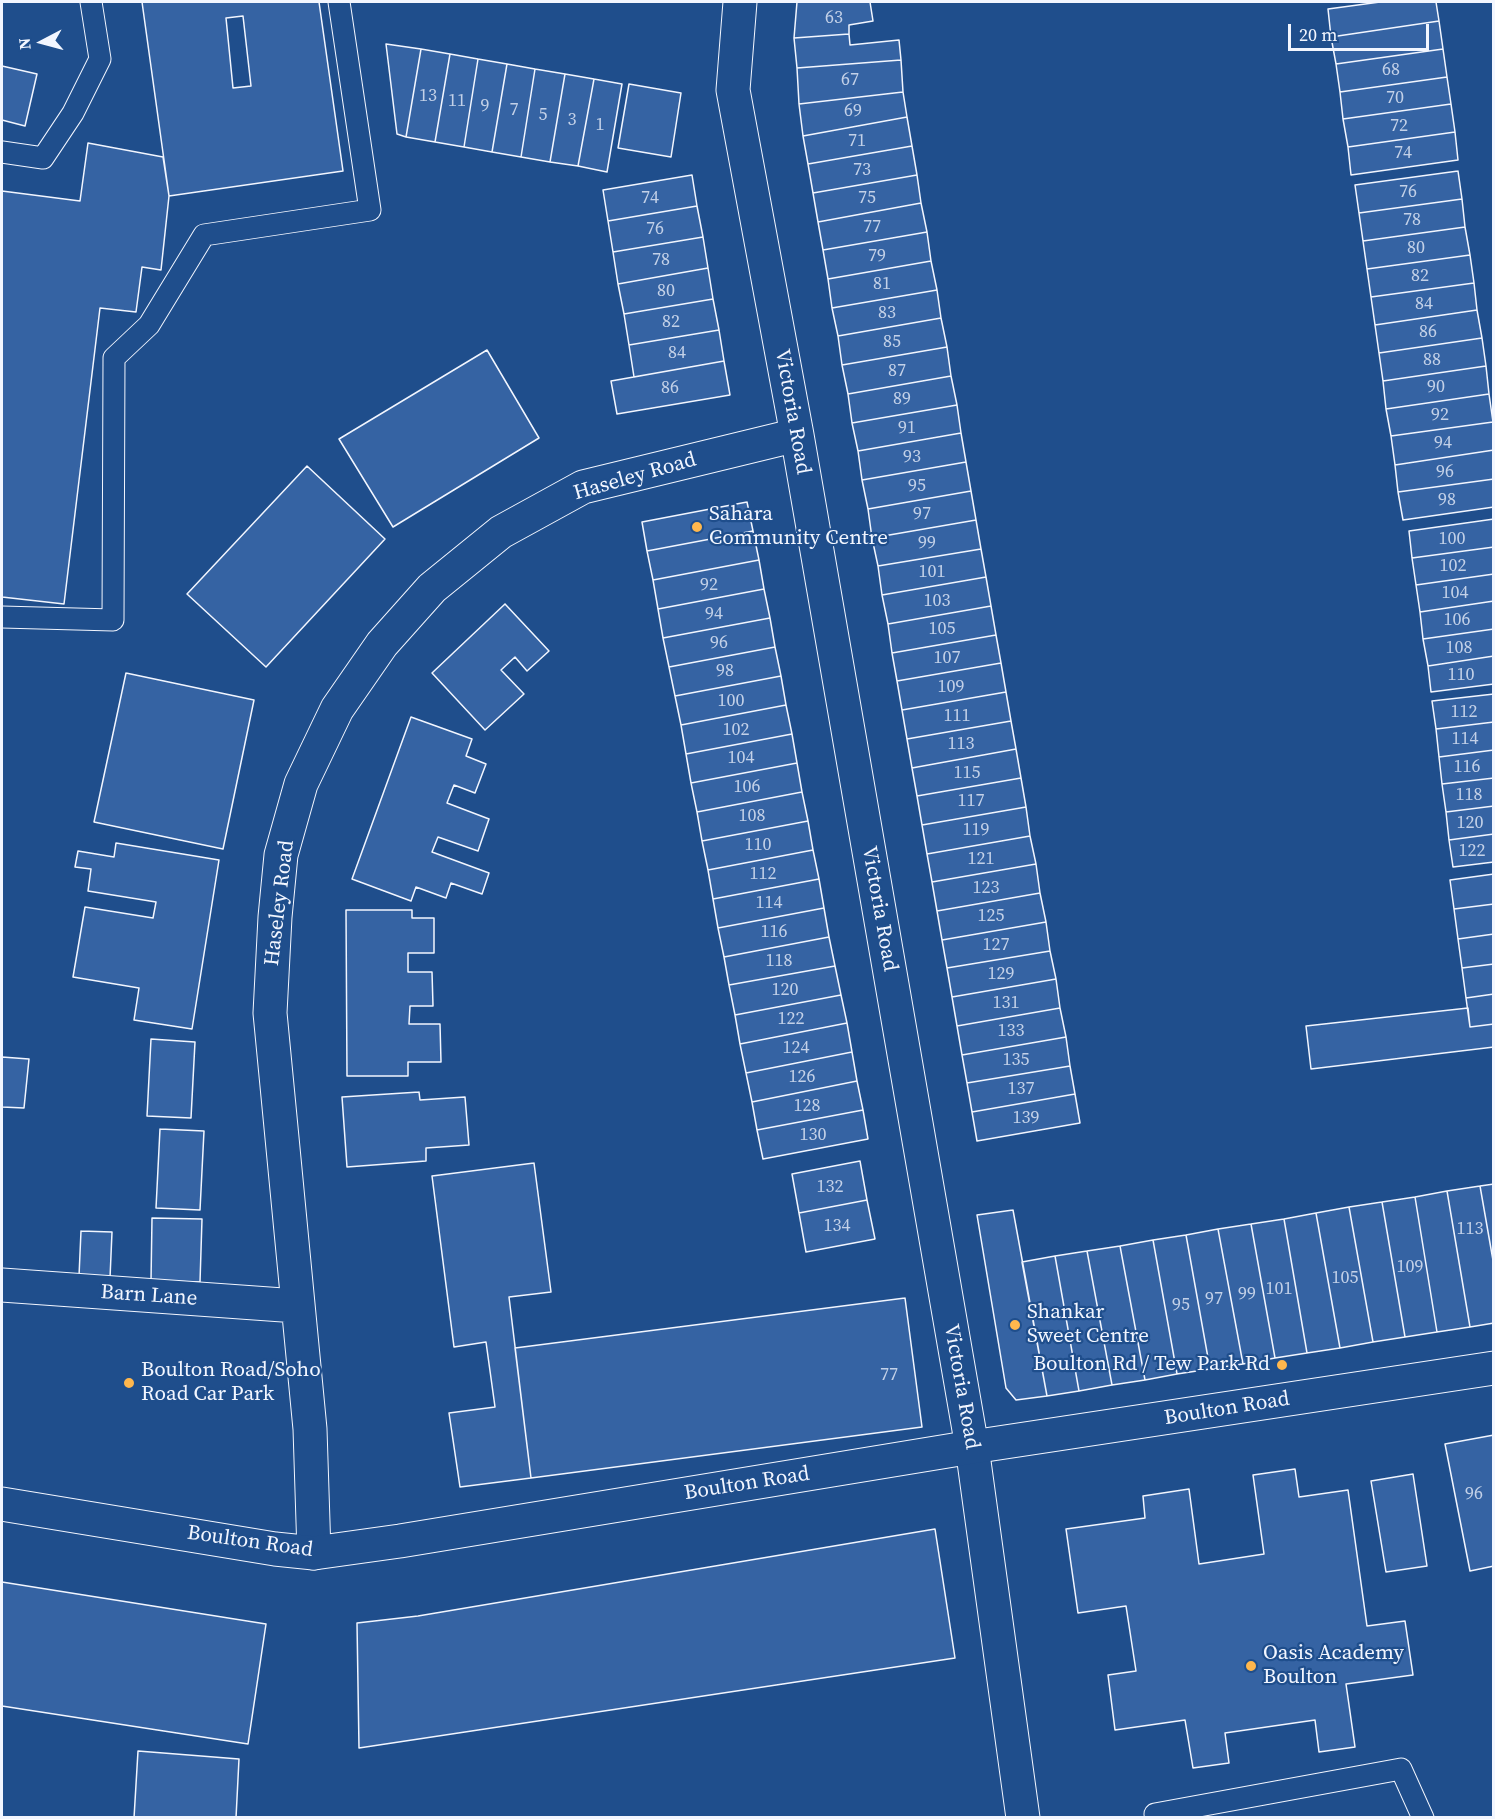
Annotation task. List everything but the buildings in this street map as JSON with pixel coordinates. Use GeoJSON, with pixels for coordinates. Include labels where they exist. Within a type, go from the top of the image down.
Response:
{"type":"FeatureCollection","features":[{"type":"Feature","properties":{"kind":"street","name":"Victoria Road"},"geometry":{"type":"LineString","coordinates":[[740,2],[734,52],[733,90],[796,435],[972,1447],[1023,1818]]}},
{"type":"Feature","properties":{"kind":"street","name":"Haseley Road"},"geometry":{"type":"LineString","coordinates":[[314,1553],[310,1429],[270,1014],[274,917],[281,855],[301,784],[337,709],[382,644],[432,588],[501,532],[583,488],[796,435]]}},
{"type":"Feature","properties":{"kind":"street","name":"Barn Lane"},"geometry":{"type":"LineString","coordinates":[[2,1285],[297,1306]]}},
{"type":"Feature","properties":{"kind":"street","name":"Boulton Road"},"geometry":{"type":"LineString","coordinates":[[2,1504],[275,1549],[314,1553],[423,1538],[972,1447],[1494,1368]]}},
{"type":"Feature","properties":{"kind":"lane"},"geometry":{"type":"LineString","coordinates":[[2,152],[43,158],[74,113],[100,59],[91,2]]}},
{"type":"Feature","properties":{"kind":"lane"},"geometry":{"type":"LineString","coordinates":[[2,617],[113,620],[114,358],[149,325],[204,235],[370,210],[339,2]]}},
{"type":"Feature","properties":{"kind":"lane"},"geometry":{"type":"LineString","coordinates":[[1155,1814],[1401,1769],[1423,1818]]}},
{"type":"Feature","properties":{"kind":"place","name":"Sahara Community Centre"},"geometry":{"type":"Point","coordinates":[697,527]}},
{"type":"Feature","properties":{"kind":"place","name":"Shankar Sweet Centre"},"geometry":{"type":"Point","coordinates":[1015,1325]}},
{"type":"Feature","properties":{"kind":"place","name":"Boulton Rd / Tew Park Rd"},"geometry":{"type":"Point","coordinates":[1282,1365]}},
{"type":"Feature","properties":{"kind":"place","name":"Boulton Road/Soho Road Car Park"},"geometry":{"type":"Point","coordinates":[129,1383]}},
{"type":"Feature","properties":{"kind":"place","name":"Oasis Academy Boulton"},"geometry":{"type":"Point","coordinates":[1251,1666]}}]}
